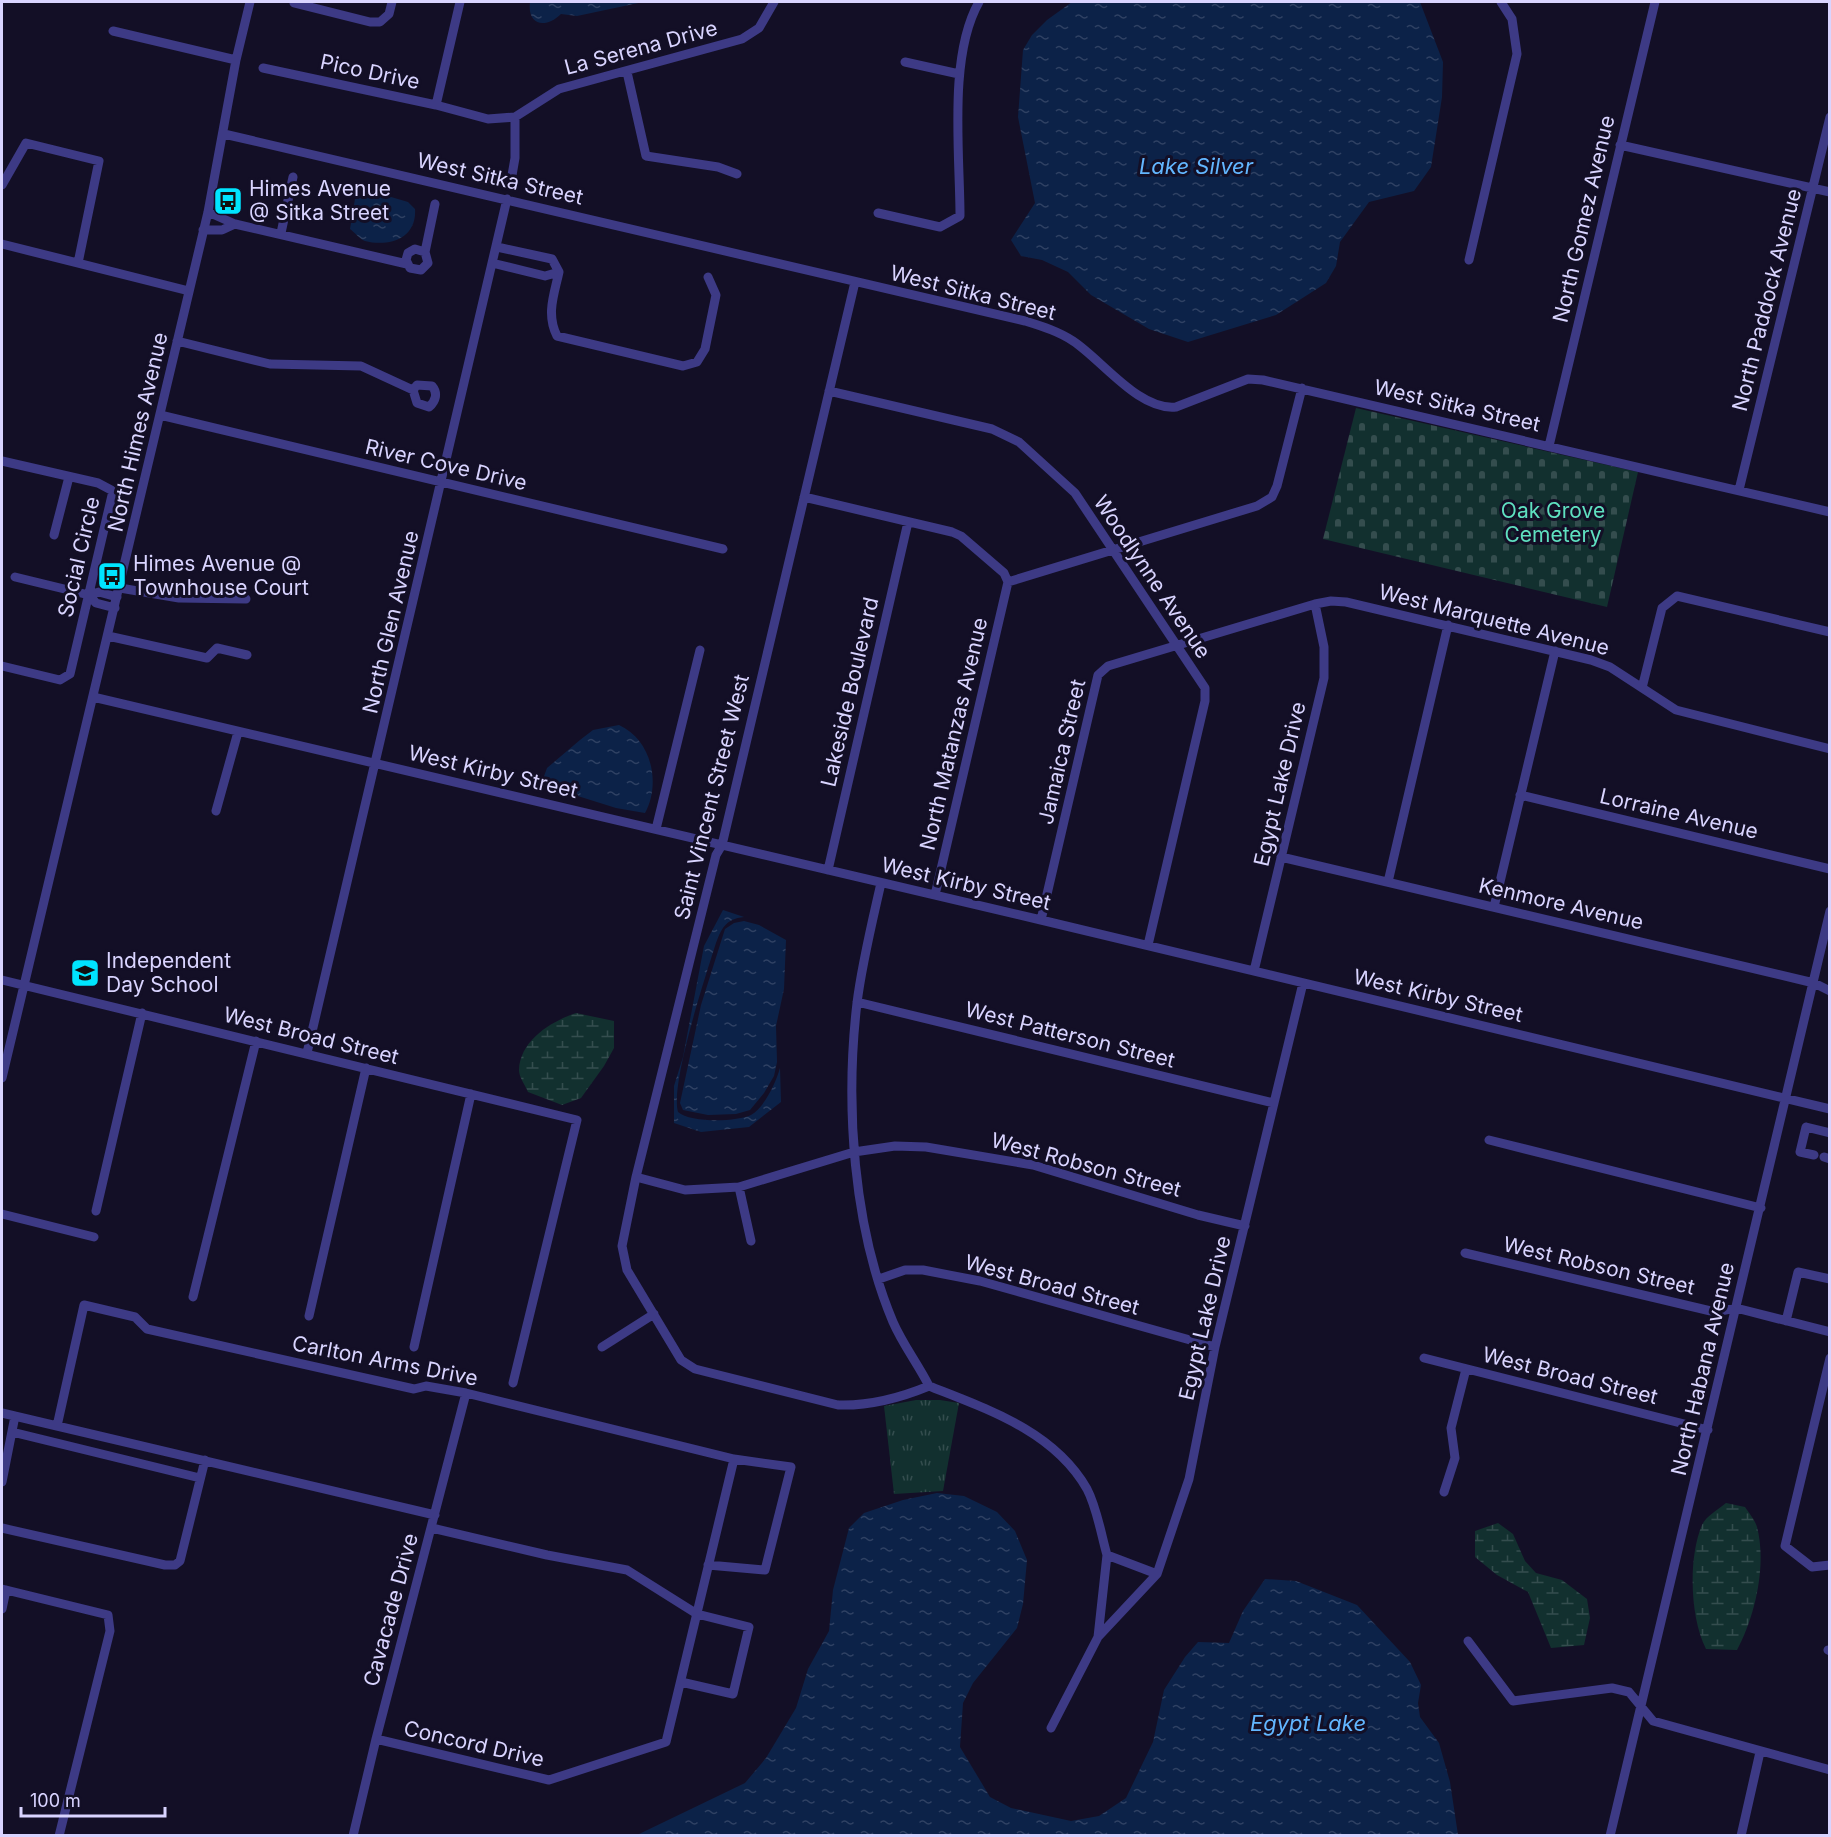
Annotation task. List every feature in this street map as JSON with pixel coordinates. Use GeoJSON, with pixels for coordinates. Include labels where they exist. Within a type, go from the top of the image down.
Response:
{"type":"FeatureCollection","features":[{"type":"Feature","properties":{"kind":"street","name":"North Himes Avenue"},"geometry":{"type":"LineString","coordinates":[[2,1078],[208,212],[236,60],[250,2]]}},
{"type":"Feature","properties":{"kind":"street"},"geometry":{"type":"LineString","coordinates":[[294,3],[369,22],[380,22],[389,14],[392,2]]}},
{"type":"Feature","properties":{"kind":"street","name":"Pico Drive"},"geometry":{"type":"LineString","coordinates":[[263,68],[436,105],[460,2]]}},
{"type":"Feature","properties":{"kind":"street","name":"La Serena Drive"},"geometry":{"type":"LineString","coordinates":[[515,117],[559,88],[627,72],[742,39],[759,28],[774,2]]}},
{"type":"Feature","properties":{"kind":"street"},"geometry":{"type":"LineString","coordinates":[[878,213],[940,227],[960,216],[959,74],[969,19],[979,2]]}},
{"type":"Feature","properties":{"kind":"street"},"geometry":{"type":"LineString","coordinates":[[1469,260],[1517,54],[1512,19],[1501,2]]}},
{"type":"Feature","properties":{"kind":"street","name":"North Gomez Avenue"},"geometry":{"type":"LineString","coordinates":[[1549,446],[1655,2]]}},
{"type":"Feature","properties":{"kind":"street"},"geometry":{"type":"LineString","coordinates":[[113,31],[236,60]]}},
{"type":"Feature","properties":{"kind":"street"},"geometry":{"type":"LineString","coordinates":[[905,62],[959,74]]}},
{"type":"Feature","properties":{"kind":"street"},"geometry":{"type":"LineString","coordinates":[[627,72],[646,156],[718,167],[737,174]]}},
{"type":"Feature","properties":{"kind":"street"},"geometry":{"type":"LineString","coordinates":[[436,105],[488,119],[515,117],[515,158],[511,181]]}},
{"type":"Feature","properties":{"kind":"street","name":"North Paddock Avenue"},"geometry":{"type":"LineString","coordinates":[[1740,490],[1830,117]]}},
{"type":"Feature","properties":{"kind":"street","name":"West Sitka Street"},"geometry":{"type":"LineString","coordinates":[[224,134],[1025,321],[1049,329],[1078,345],[1137,395],[1165,408],[1176,407],[1248,380],[1263,380],[1830,512]]}},
{"type":"Feature","properties":{"kind":"street"},"geometry":{"type":"LineString","coordinates":[[2,185],[26,142],[99,161],[78,263]]}},
{"type":"Feature","properties":{"kind":"street"},"geometry":{"type":"LineString","coordinates":[[1620,146],[1830,192]]}},
{"type":"Feature","properties":{"kind":"street"},"geometry":{"type":"LineString","coordinates":[[281,233],[293,177]]}},
{"type":"Feature","properties":{"kind":"street","name":"North Glen Avenue"},"geometry":{"type":"LineString","coordinates":[[307,1053],[507,199]]}},
{"type":"Feature","properties":{"kind":"street"},"geometry":{"type":"LineString","coordinates":[[208,212],[235,224],[407,264],[417,270],[425,267],[428,258],[425,252],[435,204]]}},
{"type":"Feature","properties":{"kind":"street"},"geometry":{"type":"LineString","coordinates":[[203,230],[222,230],[235,224]]}},
{"type":"Feature","properties":{"kind":"street"},"geometry":{"type":"LineString","coordinates":[[2,244],[189,291]]}},
{"type":"Feature","properties":{"kind":"street"},"geometry":{"type":"LineString","coordinates":[[497,247],[552,259],[559,272],[550,310],[551,323],[557,336],[684,366],[697,362],[705,350],[716,295],[708,277]]}},
{"type":"Feature","properties":{"kind":"street"},"geometry":{"type":"LineString","coordinates":[[407,264],[406,257],[412,250],[425,252]]}},
{"type":"Feature","properties":{"kind":"street"},"geometry":{"type":"LineString","coordinates":[[492,263],[545,276],[559,272]]}},
{"type":"Feature","properties":{"kind":"street","name":"Saint Vincent Street West"},"geometry":{"type":"LineString","coordinates":[[855,282],[722,845],[716,855],[636,1177],[622,1246],[627,1270],[681,1360],[695,1370],[715,1377],[838,1405],[854,1406],[908,1395],[929,1386]]}},
{"type":"Feature","properties":{"kind":"street"},"geometry":{"type":"LineString","coordinates":[[177,341],[270,364],[361,366],[413,390]]}},
{"type":"Feature","properties":{"kind":"street"},"geometry":{"type":"LineString","coordinates":[[804,497],[961,536],[1004,573],[1008,582],[1257,506],[1272,497],[1277,486],[1302,388]]}},
{"type":"Feature","properties":{"kind":"street","name":"Woodlynne Avenue"},"geometry":{"type":"LineString","coordinates":[[830,391],[1006,433],[1051,469],[1076,493],[1205,688],[1205,701],[1148,945]]}},
{"type":"Feature","properties":{"kind":"street","name":"River Cove Drive"},"geometry":{"type":"LineString","coordinates":[[160,415],[723,549]]}},
{"type":"Feature","properties":{"kind":"street","name":"Social Circle"},"geometry":{"type":"LineString","coordinates":[[2,461],[98,483],[113,491],[70,674],[60,680],[2,666]]}},
{"type":"Feature","properties":{"kind":"street"},"geometry":{"type":"LineString","coordinates":[[54,535],[69,477]]}},
{"type":"Feature","properties":{"kind":"street","name":"Lakeside Boulevard"},"geometry":{"type":"LineString","coordinates":[[828,870],[908,522]]}},
{"type":"Feature","properties":{"kind":"street"},"geometry":{"type":"LineString","coordinates":[[15,577],[89,595],[99,592],[119,592],[179,598],[246,599]]}},
{"type":"Feature","properties":{"kind":"street","name":"North Matanzas Avenue"},"geometry":{"type":"LineString","coordinates":[[935,895],[1008,582]]}},
{"type":"Feature","properties":{"kind":"street"},"geometry":{"type":"LineString","coordinates":[[89,595],[96,603],[115,608]]}},
{"type":"Feature","properties":{"kind":"street"},"geometry":{"type":"LineString","coordinates":[[1641,688],[1662,608],[1677,596],[1830,632]]}},
{"type":"Feature","properties":{"kind":"street","name":"West Marquette Avenue"},"geometry":{"type":"LineString","coordinates":[[1175,645],[1315,604],[1331,601],[1346,602],[1555,651],[1610,667],[1676,710],[1693,717],[1830,749]]}},
{"type":"Feature","properties":{"kind":"street","name":"Egypt Lake Drive"},"geometry":{"type":"LineString","coordinates":[[1254,971],[1324,678],[1324,647],[1315,604]]}},
{"type":"Feature","properties":{"kind":"street"},"geometry":{"type":"LineString","coordinates":[[1388,882],[1448,625]]}},
{"type":"Feature","properties":{"kind":"street"},"geometry":{"type":"LineString","coordinates":[[108,636],[207,658],[217,648],[246,655]]}},
{"type":"Feature","properties":{"kind":"street","name":"Jamaica Street"},"geometry":{"type":"LineString","coordinates":[[1041,920],[1098,675],[1108,666],[1175,645]]}},
{"type":"Feature","properties":{"kind":"street"},"geometry":{"type":"LineString","coordinates":[[656,829],[700,650]]}},
{"type":"Feature","properties":{"kind":"street"},"geometry":{"type":"LineString","coordinates":[[1494,907],[1555,651]]}},
{"type":"Feature","properties":{"kind":"street","name":"West Kirby Street"},"geometry":{"type":"LineString","coordinates":[[93,697],[1148,945],[1830,1109]]}},
{"type":"Feature","properties":{"kind":"street"},"geometry":{"type":"LineString","coordinates":[[216,811],[238,732]]}},
{"type":"Feature","properties":{"kind":"street","name":"Lorraine Avenue"},"geometry":{"type":"LineString","coordinates":[[1520,795],[1830,869]]}},
{"type":"Feature","properties":{"kind":"street","name":"Kenmore Avenue"},"geometry":{"type":"LineString","coordinates":[[1281,856],[1814,983],[1830,991]]}},
{"type":"Feature","properties":{"kind":"street"},"geometry":{"type":"LineString","coordinates":[[881,883],[857,1002],[853,1054],[854,1152],[865,1220],[879,1279],[893,1321],[929,1386],[1001,1414],[1057,1450],[1088,1491],[1107,1555],[1157,1574]]}},
{"type":"Feature","properties":{"kind":"street","name":"North Habana Avenue"},"geometry":{"type":"LineString","coordinates":[[1610,1836],[1830,911]]}},
{"type":"Feature","properties":{"kind":"street","name":"West Broad Street"},"geometry":{"type":"LineString","coordinates":[[2,980],[577,1120],[513,1383]]}},
{"type":"Feature","properties":{"kind":"street","name":"Egypt Lake Drive"},"geometry":{"type":"LineString","coordinates":[[1052,1728],[1098,1638],[1157,1574],[1190,1479],[1215,1347],[1303,983]]}},
{"type":"Feature","properties":{"kind":"street","name":"West Patterson Street"},"geometry":{"type":"LineString","coordinates":[[857,1002],[1274,1102]]}},
{"type":"Feature","properties":{"kind":"street"},"geometry":{"type":"LineString","coordinates":[[96,1211],[142,1013]]}},
{"type":"Feature","properties":{"kind":"street"},"geometry":{"type":"LineString","coordinates":[[193,1297],[256,1041]]}},
{"type":"Feature","properties":{"kind":"street"},"geometry":{"type":"LineString","coordinates":[[309,1316],[366,1068]]}},
{"type":"Feature","properties":{"kind":"street"},"geometry":{"type":"LineString","coordinates":[[414,1347],[471,1094]]}},
{"type":"Feature","properties":{"kind":"street"},"geometry":{"type":"LineString","coordinates":[[1822,1157],[1800,1152],[1806,1127],[1830,1133]]}},
{"type":"Feature","properties":{"kind":"street"},"geometry":{"type":"LineString","coordinates":[[1489,1140],[1761,1208]]}},
{"type":"Feature","properties":{"kind":"street","name":"West Robson Street"},"geometry":{"type":"LineString","coordinates":[[636,1177],[685,1190],[739,1187],[854,1152],[895,1146],[916,1146],[984,1155],[1061,1173],[1245,1227]]}},
{"type":"Feature","properties":{"kind":"street"},"geometry":{"type":"LineString","coordinates":[[739,1187],[751,1240]]}},
{"type":"Feature","properties":{"kind":"street"},"geometry":{"type":"LineString","coordinates":[[2,1214],[94,1237]]}},
{"type":"Feature","properties":{"kind":"street","name":"West Robson Street"},"geometry":{"type":"LineString","coordinates":[[1464,1253],[1715,1312],[1736,1308],[1830,1332]]}},
{"type":"Feature","properties":{"kind":"street","name":"West Broad Street"},"geometry":{"type":"LineString","coordinates":[[879,1279],[905,1270],[923,1270],[980,1281],[1215,1347]]}},
{"type":"Feature","properties":{"kind":"street"},"geometry":{"type":"LineString","coordinates":[[1786,1321],[1798,1272],[1830,1279]]}},
{"type":"Feature","properties":{"kind":"street","name":"Carlton Arms Drive"},"geometry":{"type":"LineString","coordinates":[[57,1426],[84,1305],[135,1317],[147,1329],[414,1389],[426,1386],[466,1393],[734,1459],[790,1467],[765,1570],[708,1565]]}},
{"type":"Feature","properties":{"kind":"street"},"geometry":{"type":"LineString","coordinates":[[602,1347],[654,1314]]}},
{"type":"Feature","properties":{"kind":"street","name":"West Broad Street"},"geometry":{"type":"LineString","coordinates":[[1424,1358],[1708,1430]]}},
{"type":"Feature","properties":{"kind":"street"},"geometry":{"type":"LineString","coordinates":[[1830,1358],[1785,1546],[1812,1567],[1830,1565]]}},
{"type":"Feature","properties":{"kind":"street"},"geometry":{"type":"LineString","coordinates":[[1444,1492],[1455,1458],[1451,1428],[1466,1369]]}},
{"type":"Feature","properties":{"kind":"street","name":"Cavacade Drive"},"geometry":{"type":"LineString","coordinates":[[353,1836],[376,1738],[466,1393]]}},
{"type":"Feature","properties":{"kind":"street"},"geometry":{"type":"LineString","coordinates":[[2,1413],[435,1515]]}},
{"type":"Feature","properties":{"kind":"street"},"geometry":{"type":"LineString","coordinates":[[2,1482],[15,1416]]}},
{"type":"Feature","properties":{"kind":"street"},"geometry":{"type":"LineString","coordinates":[[12,1432],[200,1478]]}},
{"type":"Feature","properties":{"kind":"street"},"geometry":{"type":"LineString","coordinates":[[432,1528],[547,1555],[627,1570],[697,1614],[750,1627],[733,1694],[681,1682],[697,1614],[708,1565],[734,1459]]}},
{"type":"Feature","properties":{"kind":"street"},"geometry":{"type":"LineString","coordinates":[[2,1528],[165,1565],[175,1565],[180,1561],[205,1460]]}},
{"type":"Feature","properties":{"kind":"street","name":"Egypt Lake Drive"},"geometry":{"type":"LineString","coordinates":[[1098,1638],[1107,1555]]}},
{"type":"Feature","properties":{"kind":"street"},"geometry":{"type":"LineString","coordinates":[[2,1609],[4,1589],[108,1615],[110,1631],[58,1836]]}},
{"type":"Feature","properties":{"kind":"street"},"geometry":{"type":"LineString","coordinates":[[1468,1641],[1513,1701],[1612,1688],[1629,1692],[1653,1721],[1830,1770]]}},
{"type":"Feature","properties":{"kind":"street","name":"Concord Drive"},"geometry":{"type":"LineString","coordinates":[[376,1738],[549,1780],[666,1742],[681,1682]]}},
{"type":"Feature","properties":{"kind":"street"},"geometry":{"type":"LineString","coordinates":[[1741,1836],[1760,1752]]}},
{"type":"Feature","properties":{"kind":"green space","name":"Oak Grove Cemetery"},"geometry":{"type":"Polygon","coordinates":[[[1356,408],[1638,472],[1607,607],[1323,539],[1356,408]]]}},
{"type":"Feature","properties":{"kind":"green space"},"geometry":{"type":"Polygon","coordinates":[[[576,1013],[614,1021],[614,1048],[581,1098],[562,1105],[528,1092],[519,1070],[525,1050],[539,1033],[557,1021],[576,1013]]]}},
{"type":"Feature","properties":{"kind":"green space"},"geometry":{"type":"Polygon","coordinates":[[[916,1400],[959,1403],[943,1491],[894,1494],[884,1406],[916,1400]]]}},
{"type":"Feature","properties":{"kind":"green space"},"geometry":{"type":"Polygon","coordinates":[[[1726,1503],[1745,1507],[1756,1524],[1760,1542],[1760,1574],[1754,1607],[1737,1650],[1706,1649],[1694,1605],[1693,1571],[1697,1539],[1704,1522],[1726,1503]]]}},
{"type":"Feature","properties":{"kind":"green space"},"geometry":{"type":"Polygon","coordinates":[[[1498,1523],[1513,1534],[1525,1561],[1536,1573],[1562,1580],[1587,1599],[1590,1618],[1584,1645],[1551,1648],[1528,1592],[1497,1575],[1475,1557],[1475,1531],[1498,1523]]]}},
{"type":"Feature","properties":{"kind":"water"},"geometry":{"type":"Polygon","coordinates":[[[530,2],[643,2],[577,16],[561,14],[550,22],[539,23],[532,16],[530,2]]]}},
{"type":"Feature","properties":{"kind":"water","name":"Lake Silver"},"geometry":{"type":"Polygon","coordinates":[[[1072,2],[1420,2],[1443,62],[1442,97],[1431,167],[1414,191],[1369,202],[1340,242],[1336,266],[1326,283],[1276,315],[1188,342],[1149,329],[1091,295],[1068,272],[1042,260],[1021,256],[1011,240],[1035,203],[1018,117],[1023,50],[1032,35],[1047,20],[1072,2]]]}},
{"type":"Feature","properties":{"kind":"water"},"geometry":{"type":"Polygon","coordinates":[[[374,192],[408,202],[415,209],[411,228],[399,239],[374,243],[365,241],[350,229],[355,199],[364,193],[374,192]]]}},
{"type":"Feature","properties":{"kind":"water"},"geometry":{"type":"Polygon","coordinates":[[[619,725],[639,741],[650,764],[653,776],[652,789],[645,813],[616,808],[546,786],[543,779],[547,768],[580,740],[593,730],[619,725]]]}},
{"type":"Feature","properties":{"kind":"water"},"geometry":{"type":"Polygon","coordinates":[[[723,910],[744,917],[732,920],[725,926],[715,946],[684,1056],[679,1079],[678,1112],[684,1116],[703,1120],[735,1119],[751,1115],[765,1100],[780,1068],[781,1102],[749,1127],[701,1132],[674,1123],[674,1086],[683,1057],[704,946],[723,910]]]}},
{"type":"Feature","properties":{"kind":"water"},"geometry":{"type":"Polygon","coordinates":[[[744,921],[759,925],[786,940],[784,989],[776,1026],[777,1062],[774,1076],[750,1110],[736,1114],[708,1115],[683,1110],[680,1103],[701,1005],[725,929],[734,923],[744,921]]]}},
{"type":"Feature","properties":{"kind":"water","name":"Egypt Lake"},"geometry":{"type":"Polygon","coordinates":[[[937,1493],[964,1496],[997,1512],[1015,1531],[1027,1560],[1023,1604],[1017,1628],[973,1683],[963,1703],[960,1747],[990,1797],[1011,1808],[1071,1821],[1099,1816],[1126,1798],[1153,1742],[1164,1690],[1185,1657],[1198,1642],[1229,1643],[1243,1611],[1265,1579],[1296,1581],[1357,1605],[1410,1662],[1421,1685],[1418,1703],[1420,1717],[1439,1743],[1450,1782],[1458,1835],[637,1835],[745,1783],[766,1758],[796,1708],[808,1669],[829,1631],[833,1590],[849,1528],[864,1513],[903,1500],[937,1493]]]}},
{"type":"Feature","properties":{"kind":"place","name":"Himes Avenue @ Sitka Street"},"geometry":{"type":"Point","coordinates":[228,201]}},
{"type":"Feature","properties":{"kind":"place","name":"Himes Avenue @ Townhouse Court"},"geometry":{"type":"Point","coordinates":[112,576]}},
{"type":"Feature","properties":{"kind":"place","name":"Independent Day School"},"geometry":{"type":"Point","coordinates":[85,973]}}]}
